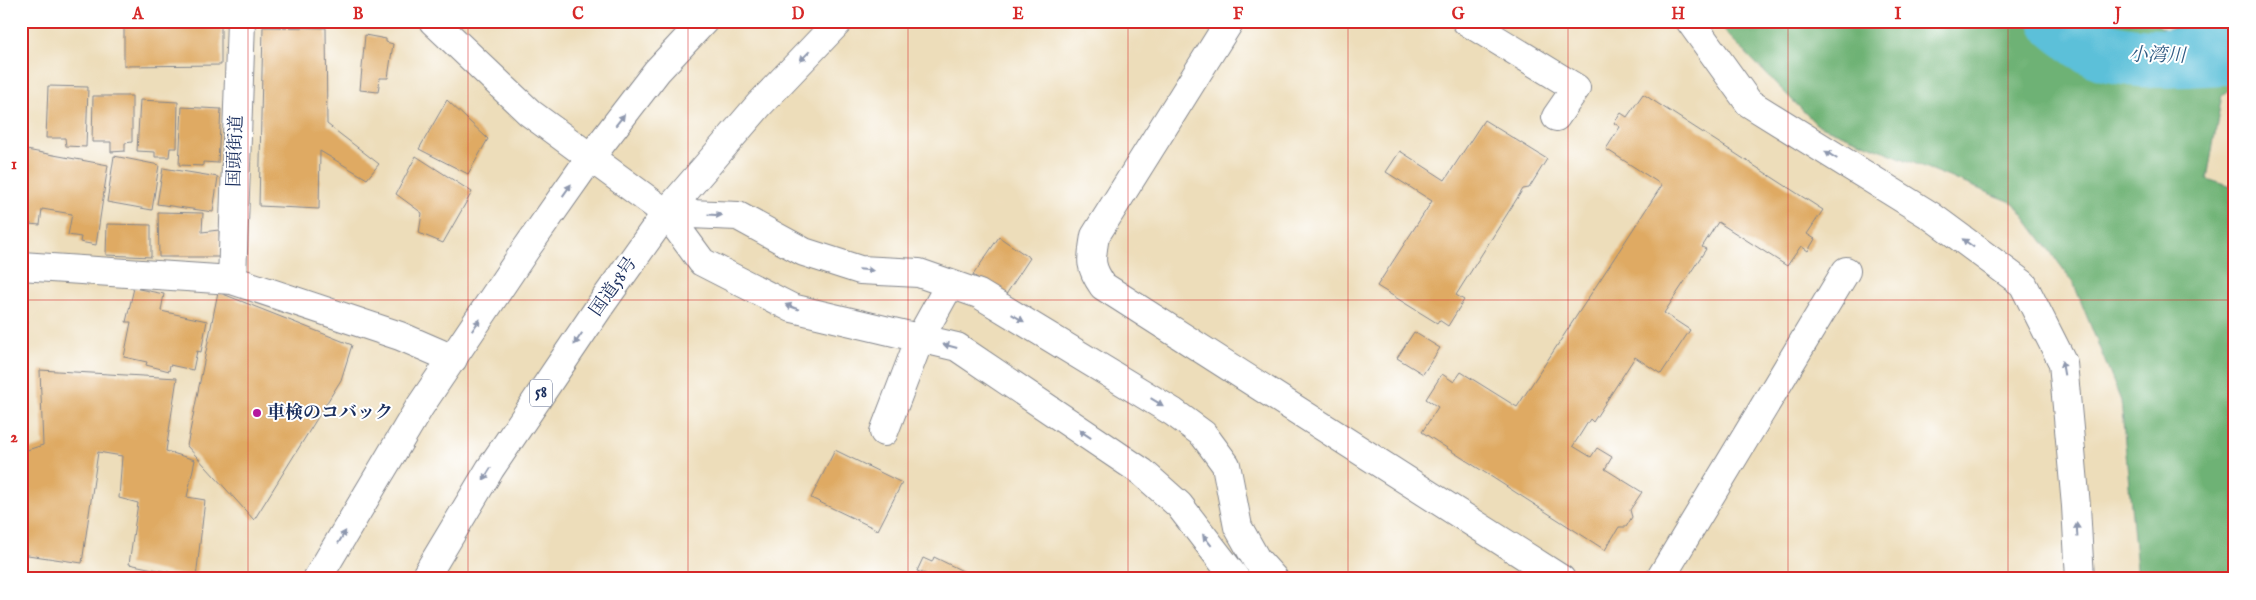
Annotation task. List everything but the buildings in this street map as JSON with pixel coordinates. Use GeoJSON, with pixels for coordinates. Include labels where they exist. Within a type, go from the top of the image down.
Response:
{"type":"FeatureCollection","features":[{"type":"Feature","properties":{"kind":"main road","name":"国頭街道"},"geometry":{"type":"LineString","coordinates":[[232,280],[241,21]]}},
{"type":"Feature","properties":{"kind":"main road"},"geometry":{"type":"LineString","coordinates":[[433,21],[530,113],[666,213],[702,262],[792,308],[957,347],[1142,472],[1179,504],[1236,579]]}},
{"type":"Feature","properties":{"kind":"main road"},"geometry":{"type":"LineString","coordinates":[[318,579],[419,408],[590,158],[657,71],[704,21]]}},
{"type":"Feature","properties":{"kind":"main road","name":"国道58号"},"geometry":{"type":"LineString","coordinates":[[424,579],[490,469],[600,306],[666,213],[759,105],[839,21]]}},
{"type":"Feature","properties":{"kind":"main road"},"geometry":{"type":"LineString","coordinates":[[1230,21],[1095,236],[1092,258],[1094,272],[1103,286],[1561,579]]}},
{"type":"Feature","properties":{"kind":"main road"},"geometry":{"type":"LineString","coordinates":[[1466,21],[1576,88],[1556,117]]}},
{"type":"Feature","properties":{"kind":"main road"},"geometry":{"type":"LineString","coordinates":[[1690,21],[1749,103],[1931,216],[2023,284],[2063,363],[2076,506],[2080,579]]}},
{"type":"Feature","properties":{"kind":"main road"},"geometry":{"type":"LineString","coordinates":[[666,213],[738,216],[804,252],[860,270],[920,273],[978,294],[1173,412],[1202,434],[1226,465],[1238,527],[1256,559],[1274,579]]}},
{"type":"Feature","properties":{"kind":"main road"},"geometry":{"type":"LineString","coordinates":[[21,266],[232,280],[400,336],[453,359]]}},
{"type":"Feature","properties":{"kind":"main road"},"geometry":{"type":"LineString","coordinates":[[1660,579],[1846,271]]}},
{"type":"Feature","properties":{"kind":"main road"},"geometry":{"type":"LineString","coordinates":[[884,432],[920,338],[950,284]]}},
{"type":"Feature","properties":{"kind":"green space"},"geometry":{"type":"Polygon","coordinates":[[[1719,21],[2152,21],[2165,30],[2191,21],[2235,21],[2235,85],[2222,95],[2207,179],[2235,188],[2235,579],[2138,579],[2121,401],[2073,282],[2014,203],[1816,124],[1728,35],[1719,21]]]}},
{"type":"Feature","properties":{"kind":"waterway","name":"小湾川"},"geometry":{"type":"LineString","coordinates":[[2059,21],[2098,48],[2126,56],[2173,58],[2235,55]]}},
{"type":"Feature","properties":{"kind":"place","name":"車検のコバック"},"geometry":{"type":"Point","coordinates":[257,413]}}]}
